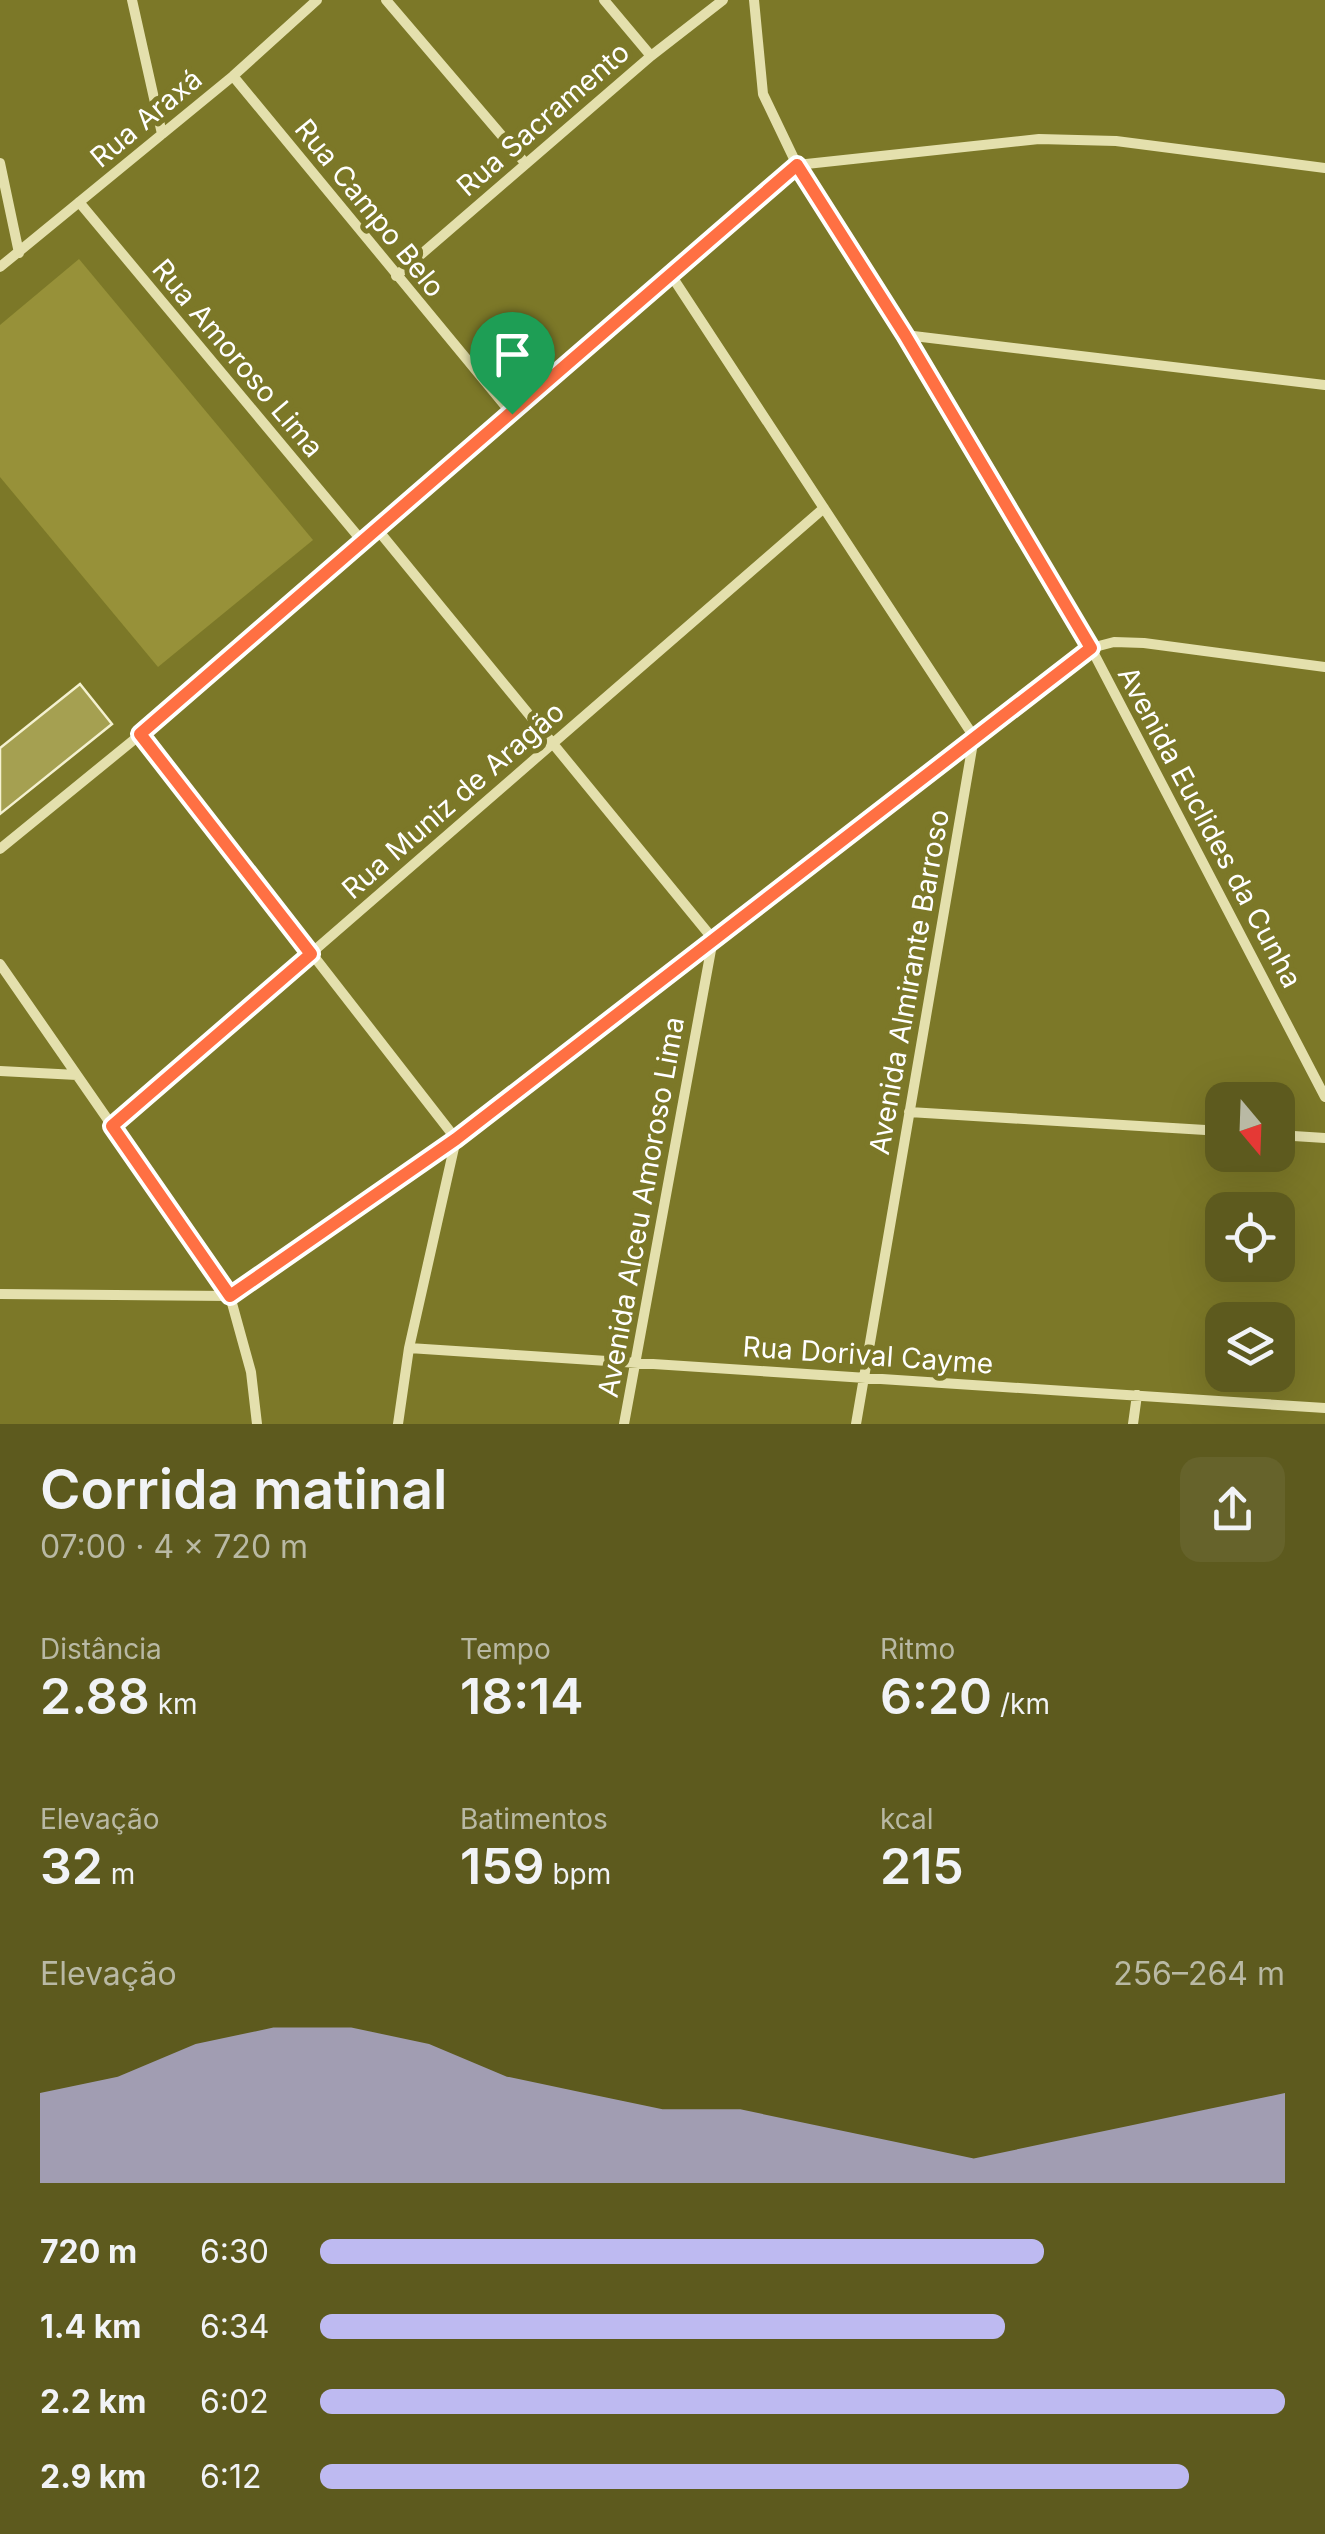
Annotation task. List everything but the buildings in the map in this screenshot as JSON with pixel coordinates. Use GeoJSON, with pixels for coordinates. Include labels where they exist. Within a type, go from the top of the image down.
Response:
{"type":"FeatureCollection","features":[{"type":"Feature","properties":{"kind":"street"},"geometry":{"type":"LineString","coordinates":[[132,0],[162,134]]}},
{"type":"Feature","properties":{"kind":"street","name":"Rua Araxá"},"geometry":{"type":"LineString","coordinates":[[0,267],[233,76],[318,0]]}},
{"type":"Feature","properties":{"kind":"street"},"geometry":{"type":"LineString","coordinates":[[386,0],[526,164]]}},
{"type":"Feature","properties":{"kind":"street"},"geometry":{"type":"LineString","coordinates":[[604,0],[651,56]]}},
{"type":"Feature","properties":{"kind":"street","name":"Rua Sacramento"},"geometry":{"type":"LineString","coordinates":[[396,276],[651,56],[723,0]]}},
{"type":"Feature","properties":{"kind":"street","name":"Avenida Euclides da Cunha"},"geometry":{"type":"LineString","coordinates":[[754,0],[763,94],[797,165],[905,335],[1091,648],[1325,1096]]}},
{"type":"Feature","properties":{"kind":"street","name":"Rua Campo Belo"},"geometry":{"type":"LineString","coordinates":[[233,76],[512,414]]}},
{"type":"Feature","properties":{"kind":"street"},"geometry":{"type":"LineString","coordinates":[[0,849],[140,734],[797,165],[1039,138],[1116,141],[1325,168]]}},
{"type":"Feature","properties":{"kind":"street"},"geometry":{"type":"LineString","coordinates":[[0,164],[19,253]]}},
{"type":"Feature","properties":{"kind":"street","name":"Rua Amoroso Lima"},"geometry":{"type":"LineString","coordinates":[[80,202],[362,542]]}},
{"type":"Feature","properties":{"kind":"street"},"geometry":{"type":"LineString","coordinates":[[671,276],[974,737]]}},
{"type":"Feature","properties":{"kind":"street"},"geometry":{"type":"LineString","coordinates":[[905,335],[1325,385]]}},
{"type":"Feature","properties":{"kind":"street","name":"Rua Muniz de Aragão"},"geometry":{"type":"LineString","coordinates":[[112,1126],[824,508]]}},
{"type":"Feature","properties":{"kind":"street"},"geometry":{"type":"LineString","coordinates":[[376,529],[713,939]]}},
{"type":"Feature","properties":{"kind":"street"},"geometry":{"type":"LineString","coordinates":[[0,1294],[230,1296],[456,1139],[1091,648],[1114,642],[1144,643],[1325,667]]}},
{"type":"Feature","properties":{"kind":"street"},"geometry":{"type":"LineString","coordinates":[[140,734],[456,1139]]}},
{"type":"Feature","properties":{"kind":"street","name":"Avenida Almirante Barroso"},"geometry":{"type":"LineString","coordinates":[[856,1424],[974,737]]}},
{"type":"Feature","properties":{"kind":"street","name":"Avenida Alceu Amoroso Lima"},"geometry":{"type":"LineString","coordinates":[[624,1424],[713,939]]}},
{"type":"Feature","properties":{"kind":"street"},"geometry":{"type":"LineString","coordinates":[[0,964],[230,1296],[251,1372],[257,1424]]}},
{"type":"Feature","properties":{"kind":"street"},"geometry":{"type":"LineString","coordinates":[[0,1071],[77,1075]]}},
{"type":"Feature","properties":{"kind":"street"},"geometry":{"type":"LineString","coordinates":[[909,1112],[1205,1131]]}},
{"type":"Feature","properties":{"kind":"street"},"geometry":{"type":"LineString","coordinates":[[1295,1136],[1325,1138]]}},
{"type":"Feature","properties":{"kind":"street"},"geometry":{"type":"LineString","coordinates":[[398,1424],[409,1348],[456,1139]]}},
{"type":"Feature","properties":{"kind":"street","name":"Rua Dorival Cayme"},"geometry":{"type":"LineString","coordinates":[[409,1348],[1325,1408]]}},
{"type":"Feature","properties":{"kind":"street"},"geometry":{"type":"LineString","coordinates":[[1132,1424],[1137,1395]]}},
{"type":"Feature","properties":{"kind":"shaded area"},"geometry":{"type":"Polygon","coordinates":[[[79,259],[313,540],[158,667],[0,477],[0,325],[79,259]]]}},
{"type":"Feature","properties":{"kind":"route"},"geometry":{"type":"LineString","coordinates":[[797,165],[905,335],[1091,648],[456,1139],[230,1296],[112,1126],[311,954],[140,734],[512,414],[797,165]]}}]}
